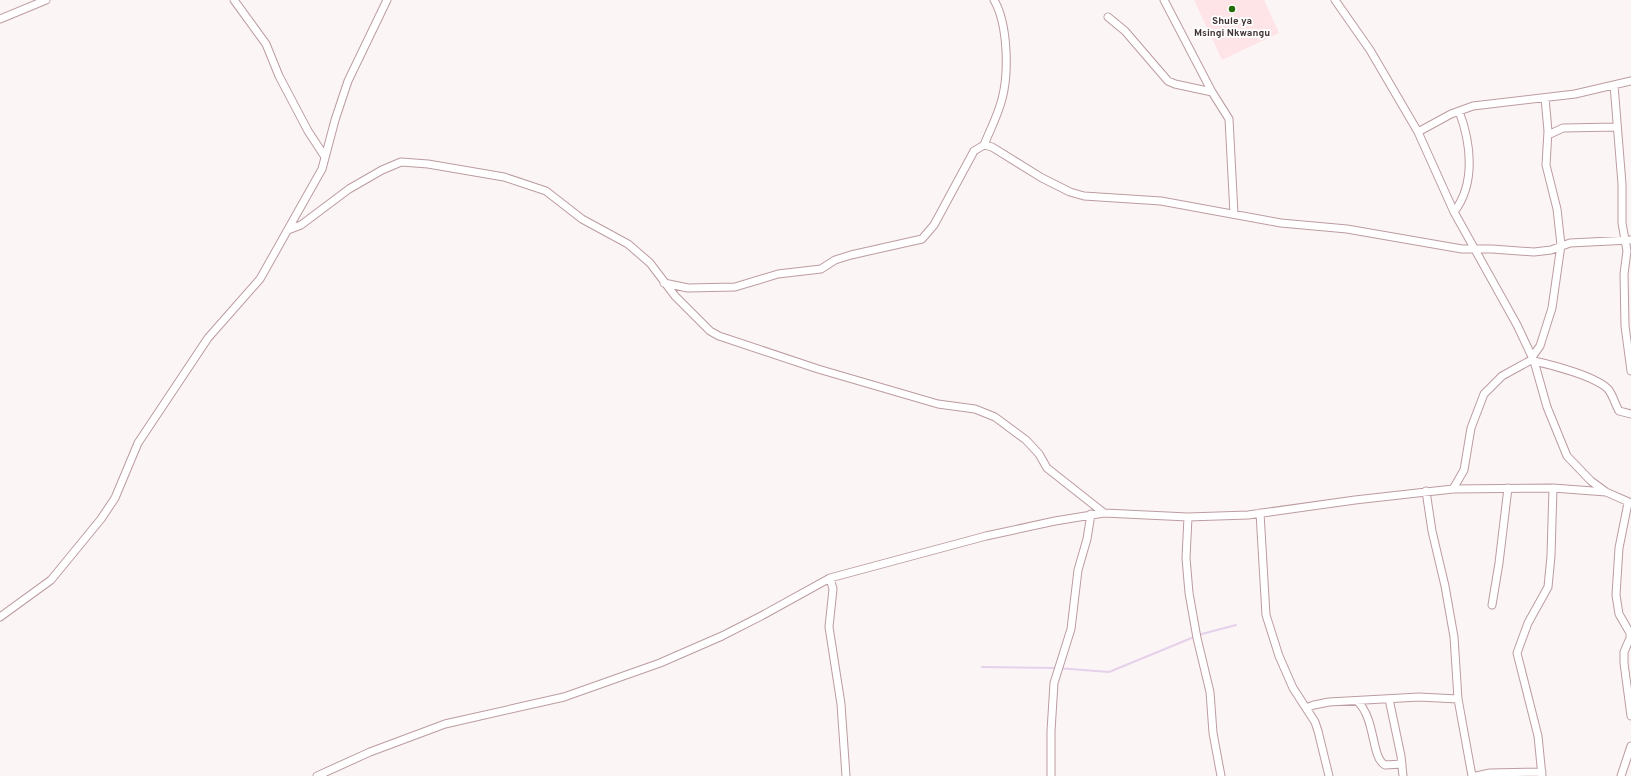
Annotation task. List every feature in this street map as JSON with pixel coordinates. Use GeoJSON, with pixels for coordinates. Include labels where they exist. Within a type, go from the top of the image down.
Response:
{"type":"FeatureCollection","features":[{"type":"Feature","properties":{"kind":"street"},"geometry":{"type":"LineString","coordinates":[[0,19],[46,0]]}},
{"type":"Feature","properties":{"kind":"street"},"geometry":{"type":"LineString","coordinates":[[234,0],[266,44],[279,76],[308,131],[325,158]]}},
{"type":"Feature","properties":{"kind":"street"},"geometry":{"type":"LineString","coordinates":[[0,617],[51,580],[101,519],[115,498],[138,443],[208,338],[260,279],[322,169],[348,81],[387,0]]}},
{"type":"Feature","properties":{"kind":"street"},"geometry":{"type":"LineString","coordinates":[[664,283],[688,288],[735,287],[778,274],[821,269],[835,260],[851,255],[922,239],[934,225],[974,151],[984,145],[1002,99],[1006,67],[1004,27],[994,0]]}},
{"type":"Feature","properties":{"kind":"street"},"geometry":{"type":"LineString","coordinates":[[1164,0],[1212,92],[1229,119],[1234,214]]}},
{"type":"Feature","properties":{"kind":"street"},"geometry":{"type":"LineString","coordinates":[[1335,0],[1370,50],[1418,132],[1454,212],[1517,325],[1533,359],[1547,408],[1567,456],[1583,475],[1606,492],[1630,503],[1619,548],[1616,595],[1618,614],[1628,629],[1631,638],[1626,647],[1624,663],[1631,716]]}},
{"type":"Feature","properties":{"kind":"street"},"geometry":{"type":"LineString","coordinates":[[1108,17],[1130,36],[1168,81],[1175,84],[1212,92]]}},
{"type":"Feature","properties":{"kind":"street"},"geometry":{"type":"LineString","coordinates":[[1418,132],[1459,111],[1485,104],[1583,93],[1631,81]]}},
{"type":"Feature","properties":{"kind":"street"},"geometry":{"type":"LineString","coordinates":[[1614,85],[1622,184],[1622,224],[1628,240],[1624,274],[1625,326],[1631,371]]}},
{"type":"Feature","properties":{"kind":"street"},"geometry":{"type":"LineString","coordinates":[[1453,489],[1464,470],[1471,428],[1484,394],[1502,376],[1533,359],[1540,346],[1552,308],[1561,245],[1557,209],[1546,165],[1548,135],[1545,98]]}},
{"type":"Feature","properties":{"kind":"street"},"geometry":{"type":"LineString","coordinates":[[1454,212],[1466,189],[1468,174],[1467,136],[1459,111]]}},
{"type":"Feature","properties":{"kind":"street"},"geometry":{"type":"LineString","coordinates":[[1548,135],[1563,128],[1617,127]]}},
{"type":"Feature","properties":{"kind":"street"},"geometry":{"type":"LineString","coordinates":[[984,145],[992,147],[1042,178],[1070,192],[1084,196],[1161,201],[1281,223],[1347,229],[1453,249],[1534,252],[1551,250],[1561,245],[1577,242],[1628,240]]}},
{"type":"Feature","properties":{"kind":"street"},"geometry":{"type":"LineString","coordinates":[[288,230],[301,225],[349,189],[401,162],[428,164],[504,177],[546,191],[582,219],[628,244],[650,263],[664,283],[710,331],[719,336],[883,388],[938,404],[975,409],[996,417],[1026,440],[1039,454],[1047,468],[1104,513]]}},
{"type":"Feature","properties":{"kind":"street"},"geometry":{"type":"LineString","coordinates":[[1533,359],[1599,383],[1608,389],[1619,411],[1631,414]]}},
{"type":"Feature","properties":{"kind":"street"},"geometry":{"type":"LineString","coordinates":[[1492,605],[1499,563],[1508,488]]}},
{"type":"Feature","properties":{"kind":"street"},"geometry":{"type":"LineString","coordinates":[[317,776],[370,752],[446,724],[564,697],[660,663],[756,618],[830,578],[986,536],[1091,514],[1104,513],[1188,517],[1260,513],[1426,491],[1453,489],[1553,488],[1606,492]]}},
{"type":"Feature","properties":{"kind":"street"},"geometry":{"type":"LineString","coordinates":[[1476,776],[1490,773],[1542,774],[1537,730],[1517,652],[1528,623],[1548,587],[1551,556],[1553,488]]}},
{"type":"Feature","properties":{"kind":"street"},"geometry":{"type":"LineString","coordinates":[[1426,491],[1432,531],[1444,576],[1454,637],[1458,699],[1472,776]]}},
{"type":"Feature","properties":{"kind":"street"},"geometry":{"type":"LineString","coordinates":[[1260,513],[1263,594],[1266,615],[1277,650],[1293,688],[1318,731],[1329,776]]}},
{"type":"Feature","properties":{"kind":"street"},"geometry":{"type":"LineString","coordinates":[[1052,776],[1051,731],[1054,683],[1071,629],[1078,570],[1087,539],[1091,514]]}},
{"type":"Feature","properties":{"kind":"street"},"geometry":{"type":"LineString","coordinates":[[1188,517],[1186,558],[1194,626],[1210,692],[1213,733],[1221,776]]}},
{"type":"Feature","properties":{"kind":"street"},"geometry":{"type":"LineString","coordinates":[[830,578],[833,589],[829,627],[841,704],[846,776]]}},
{"type":"Feature","properties":{"kind":"street"},"geometry":{"type":"LineString","coordinates":[[1306,708],[1322,703],[1418,697],[1458,699]]}},
{"type":"Feature","properties":{"kind":"street"},"geometry":{"type":"LineString","coordinates":[[1389,699],[1402,764],[1402,776]]}},
{"type":"Feature","properties":{"kind":"street"},"geometry":{"type":"LineString","coordinates":[[1357,701],[1369,717],[1376,752],[1380,762],[1385,765],[1402,764]]}},
{"type":"Feature","properties":{"kind":"street"},"geometry":{"type":"LineString","coordinates":[[1621,776],[1631,746]]}},
{"type":"Feature","properties":{"kind":"shaded area"},"geometry":{"type":"Polygon","coordinates":[[[1194,0],[1264,0],[1279,33],[1222,60],[1194,0]]]}},
{"type":"Feature","properties":{"kind":"waterway"},"geometry":{"type":"LineString","coordinates":[[1198,635],[1236,625]]}},
{"type":"Feature","properties":{"kind":"waterway"},"geometry":{"type":"LineString","coordinates":[[982,667],[1057,668],[1109,672],[1194,637]]}},
{"type":"Feature","properties":{"kind":"place","name":"Shule ya Msingi Nkwangu"},"geometry":{"type":"Point","coordinates":[1232,9]}}]}
